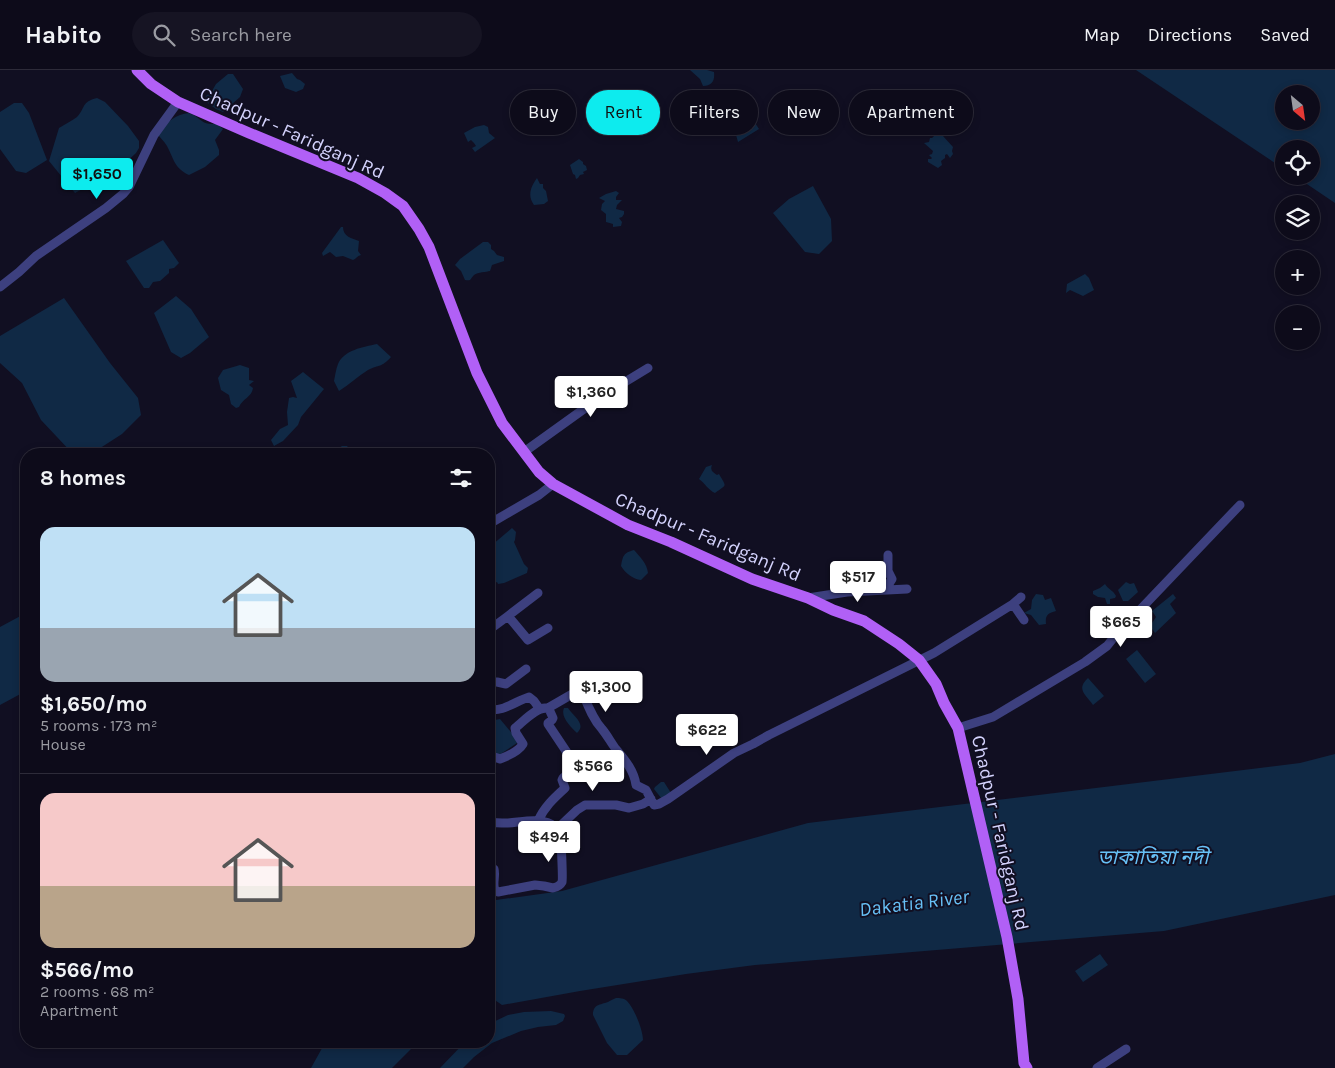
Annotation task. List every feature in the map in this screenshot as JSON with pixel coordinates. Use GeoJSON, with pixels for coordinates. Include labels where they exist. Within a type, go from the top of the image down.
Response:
{"type":"FeatureCollection","features":[{"type":"Feature","properties":{"kind":"main road","name":"Chadpur - Faridganj Rd"},"geometry":{"type":"LineString","coordinates":[[137,70],[151,84],[178,102],[257,137],[358,178],[385,193],[403,206],[429,247],[477,373],[502,423],[539,472],[553,484],[628,525],[671,542],[752,579],[808,598],[864,622],[899,644],[919,660],[936,684],[958,728],[1007,936],[1018,999],[1025,1065]]}},
{"type":"Feature","properties":{"kind":"street"},"geometry":{"type":"LineString","coordinates":[[0,287],[36,256],[106,208],[123,194],[129,187],[154,135],[178,102]]}},
{"type":"Feature","properties":{"kind":"street"},"geometry":{"type":"LineString","coordinates":[[524,452],[602,396],[648,368]]}},
{"type":"Feature","properties":{"kind":"street"},"geometry":{"type":"LineString","coordinates":[[495,521],[539,495],[553,484]]}},
{"type":"Feature","properties":{"kind":"street"},"geometry":{"type":"LineString","coordinates":[[958,728],[993,717],[1085,662],[1107,646],[1240,505]]}},
{"type":"Feature","properties":{"kind":"street"},"geometry":{"type":"LineString","coordinates":[[884,590],[892,579],[888,571],[888,555]]}},
{"type":"Feature","properties":{"kind":"street"},"geometry":{"type":"LineString","coordinates":[[808,598],[847,592],[907,589]]}},
{"type":"Feature","properties":{"kind":"street"},"geometry":{"type":"LineString","coordinates":[[495,626],[538,592]]}},
{"type":"Feature","properties":{"kind":"street"},"geometry":{"type":"LineString","coordinates":[[495,757],[500,759],[522,746],[523,744],[515,728],[544,708],[579,691],[597,722],[634,775],[636,785],[646,790],[654,805],[659,804],[734,753],[934,653],[1021,598]]}},
{"type":"Feature","properties":{"kind":"street"},"geometry":{"type":"LineString","coordinates":[[1013,604],[1024,620]]}},
{"type":"Feature","properties":{"kind":"street"},"geometry":{"type":"LineString","coordinates":[[508,616],[528,640],[548,628]]}},
{"type":"Feature","properties":{"kind":"street"},"geometry":{"type":"LineString","coordinates":[[495,682],[506,684],[526,669]]}},
{"type":"Feature","properties":{"kind":"street"},"geometry":{"type":"LineString","coordinates":[[495,710],[529,697],[554,718],[548,724],[576,766],[563,778],[565,788],[553,797],[551,802],[542,811],[538,821]]}},
{"type":"Feature","properties":{"kind":"street"},"geometry":{"type":"LineString","coordinates":[[557,829],[585,805],[616,805],[629,808],[643,804],[651,798]]}},
{"type":"Feature","properties":{"kind":"street"},"geometry":{"type":"LineString","coordinates":[[495,822],[538,821],[547,823],[557,829],[562,838],[561,860],[563,876],[561,884],[556,887],[550,888],[535,885],[498,892],[495,890]]}},
{"type":"Feature","properties":{"kind":"street"},"geometry":{"type":"LineString","coordinates":[[1096,1068],[1126,1049]]}},
{"type":"Feature","properties":{"kind":"water"},"geometry":{"type":"Polygon","coordinates":[[[690,70],[714,72],[714,78],[711,84],[703,86],[700,79],[690,70]]]}},
{"type":"Feature","properties":{"kind":"water"},"geometry":{"type":"Polygon","coordinates":[[[1136,70],[1335,70],[1335,203],[1308,185],[1320,185],[1320,140],[1275,140],[1275,163],[1136,70]]]}},
{"type":"Feature","properties":{"kind":"water"},"geometry":{"type":"Polygon","coordinates":[[[292,73],[305,84],[303,89],[296,92],[285,88],[280,76],[292,73]]]}},
{"type":"Feature","properties":{"kind":"water"},"geometry":{"type":"Polygon","coordinates":[[[228,74],[233,74],[243,89],[240,97],[223,112],[205,101],[206,96],[216,84],[228,74]]]}},
{"type":"Feature","properties":{"kind":"water"},"geometry":{"type":"Polygon","coordinates":[[[97,98],[105,102],[128,126],[139,141],[139,148],[108,179],[95,182],[75,193],[49,161],[59,128],[77,117],[88,101],[97,98]]]}},
{"type":"Feature","properties":{"kind":"water"},"geometry":{"type":"Polygon","coordinates":[[[14,103],[22,103],[29,113],[47,160],[26,173],[16,171],[0,149],[0,112],[14,103]]]}},
{"type":"Feature","properties":{"kind":"water"},"geometry":{"type":"Polygon","coordinates":[[[189,113],[204,122],[217,124],[223,129],[215,140],[219,155],[205,167],[189,175],[177,166],[167,146],[157,133],[172,119],[189,113]]]}},
{"type":"Feature","properties":{"kind":"water"},"geometry":{"type":"Polygon","coordinates":[[[484,125],[488,127],[489,133],[495,138],[475,152],[472,148],[476,146],[471,140],[468,142],[464,133],[484,125]]]}},
{"type":"Feature","properties":{"kind":"water"},"geometry":{"type":"Polygon","coordinates":[[[736,135],[749,135],[738,142],[736,135]]]}},
{"type":"Feature","properties":{"kind":"water"},"geometry":{"type":"Polygon","coordinates":[[[935,135],[941,135],[953,147],[953,154],[950,158],[947,154],[945,155],[945,158],[941,161],[942,165],[938,168],[928,162],[928,159],[932,158],[929,155],[933,151],[924,143],[929,142],[930,138],[935,135]]]}},
{"type":"Feature","properties":{"kind":"water"},"geometry":{"type":"Polygon","coordinates":[[[579,159],[586,166],[587,170],[576,179],[570,165],[579,159]]]}},
{"type":"Feature","properties":{"kind":"water"},"geometry":{"type":"Polygon","coordinates":[[[537,178],[540,184],[543,184],[548,201],[544,204],[534,205],[531,191],[537,178]]]}},
{"type":"Feature","properties":{"kind":"water"},"geometry":{"type":"Polygon","coordinates":[[[813,186],[831,219],[832,241],[819,254],[805,252],[773,213],[789,199],[813,186]]]}},
{"type":"Feature","properties":{"kind":"water"},"geometry":{"type":"Polygon","coordinates":[[[616,191],[619,193],[616,200],[622,200],[616,209],[624,211],[624,214],[619,218],[622,222],[621,226],[613,227],[613,224],[606,222],[606,214],[601,210],[602,204],[605,201],[599,198],[616,191]]]}},
{"type":"Feature","properties":{"kind":"water"},"geometry":{"type":"Polygon","coordinates":[[[341,227],[343,227],[346,235],[359,241],[358,251],[361,255],[353,260],[343,256],[336,257],[330,252],[323,256],[322,253],[341,227]]]}},
{"type":"Feature","properties":{"kind":"water"},"geometry":{"type":"Polygon","coordinates":[[[163,240],[179,263],[174,268],[169,269],[169,273],[160,281],[153,282],[149,288],[144,288],[126,261],[163,240]]]}},
{"type":"Feature","properties":{"kind":"water"},"geometry":{"type":"Polygon","coordinates":[[[483,242],[488,242],[491,245],[491,249],[497,255],[504,257],[504,261],[492,265],[490,271],[478,273],[470,280],[465,280],[461,271],[455,265],[483,242]]]}},
{"type":"Feature","properties":{"kind":"water"},"geometry":{"type":"Polygon","coordinates":[[[1085,274],[1089,278],[1094,290],[1083,296],[1070,290],[1066,293],[1067,284],[1085,274]]]}},
{"type":"Feature","properties":{"kind":"water"},"geometry":{"type":"Polygon","coordinates":[[[176,296],[191,309],[209,337],[181,358],[171,352],[154,313],[176,296]]]}},
{"type":"Feature","properties":{"kind":"water"},"geometry":{"type":"Polygon","coordinates":[[[64,298],[110,363],[138,398],[141,415],[122,434],[100,448],[67,448],[41,420],[22,383],[0,363],[0,336],[64,298]]]}},
{"type":"Feature","properties":{"kind":"water"},"geometry":{"type":"Polygon","coordinates":[[[377,344],[391,357],[382,364],[364,372],[339,391],[334,381],[337,366],[341,359],[349,352],[377,344]]]}},
{"type":"Feature","properties":{"kind":"water"},"geometry":{"type":"Polygon","coordinates":[[[240,365],[249,368],[249,380],[254,381],[249,385],[253,388],[251,394],[236,408],[231,404],[229,395],[221,390],[218,378],[223,370],[240,365]]]}},
{"type":"Feature","properties":{"kind":"water"},"geometry":{"type":"Polygon","coordinates":[[[303,372],[324,389],[301,417],[298,425],[283,441],[274,446],[271,440],[280,429],[288,425],[289,398],[297,398],[291,381],[303,372]]]}},
{"type":"Feature","properties":{"kind":"water"},"geometry":{"type":"Polygon","coordinates":[[[712,465],[712,471],[717,475],[719,474],[724,484],[724,487],[715,493],[699,479],[706,467],[712,465]]]}},
{"type":"Feature","properties":{"kind":"water"},"geometry":{"type":"Polygon","coordinates":[[[512,528],[516,532],[514,542],[524,564],[528,568],[527,573],[504,583],[495,583],[495,542],[512,528]]]}},
{"type":"Feature","properties":{"kind":"water"},"geometry":{"type":"Polygon","coordinates":[[[634,550],[643,560],[648,573],[641,580],[630,575],[621,566],[624,555],[634,550]]]}},
{"type":"Feature","properties":{"kind":"water"},"geometry":{"type":"Polygon","coordinates":[[[1126,582],[1134,583],[1138,592],[1128,601],[1123,601],[1118,590],[1126,582]]]}},
{"type":"Feature","properties":{"kind":"water"},"geometry":{"type":"Polygon","coordinates":[[[1105,584],[1116,596],[1110,599],[1110,604],[1107,604],[1105,598],[1093,594],[1093,591],[1105,584]]]}},
{"type":"Feature","properties":{"kind":"water"},"geometry":{"type":"Polygon","coordinates":[[[1036,594],[1043,595],[1045,600],[1051,598],[1056,611],[1048,615],[1046,624],[1039,625],[1031,615],[1024,613],[1031,609],[1032,600],[1036,594]]]}},
{"type":"Feature","properties":{"kind":"water"},"geometry":{"type":"Polygon","coordinates":[[[1173,594],[1176,598],[1170,604],[1176,613],[1155,633],[1150,626],[1156,617],[1152,611],[1173,594]]]}},
{"type":"Feature","properties":{"kind":"water"},"geometry":{"type":"Polygon","coordinates":[[[20,616],[20,694],[0,705],[0,627],[20,616]]]}},
{"type":"Feature","properties":{"kind":"water"},"geometry":{"type":"Polygon","coordinates":[[[1137,650],[1156,674],[1145,683],[1126,659],[1137,650]]]}},
{"type":"Feature","properties":{"kind":"water"},"geometry":{"type":"Polygon","coordinates":[[[1088,678],[1104,696],[1093,705],[1082,688],[1088,678]]]}},
{"type":"Feature","properties":{"kind":"water"},"geometry":{"type":"Polygon","coordinates":[[[564,708],[568,708],[580,723],[580,730],[577,733],[565,718],[564,708]]]}},
{"type":"Feature","properties":{"kind":"water"},"geometry":{"type":"Polygon","coordinates":[[[500,719],[516,738],[517,743],[499,755],[495,752],[495,720],[500,719]]]}},
{"type":"Feature","properties":{"kind":"water","name":"ডাকাতিয়া নদী"},"geometry":{"type":"Polygon","coordinates":[[[1335,754],[1335,895],[1164,931],[755,965],[686,974],[502,1005],[495,1000],[495,900],[562,891],[808,823],[1300,763],[1335,754]]]}},
{"type":"Feature","properties":{"kind":"water"},"geometry":{"type":"Polygon","coordinates":[[[661,782],[664,782],[671,793],[662,799],[654,789],[661,782]]]}},
{"type":"Feature","properties":{"kind":"water"},"geometry":{"type":"Polygon","coordinates":[[[1100,954],[1108,965],[1083,982],[1075,971],[1100,954]]]}},
{"type":"Feature","properties":{"kind":"water"},"geometry":{"type":"Polygon","coordinates":[[[616,998],[625,999],[630,1004],[638,1019],[643,1036],[643,1040],[627,1055],[617,1055],[607,1043],[593,1015],[596,1007],[616,998]]]}},
{"type":"Feature","properties":{"kind":"water"},"geometry":{"type":"Polygon","coordinates":[[[551,1011],[564,1014],[565,1016],[563,1021],[556,1025],[521,1031],[495,1042],[495,1021],[508,1015],[524,1012],[551,1011]]]}},
{"type":"Feature","properties":{"kind":"water"},"geometry":{"type":"Polygon","coordinates":[[[322,1048],[412,1048],[392,1068],[311,1068],[322,1048]]]}},
{"type":"Feature","properties":{"kind":"water"},"geometry":{"type":"Polygon","coordinates":[[[459,1048],[486,1048],[463,1068],[440,1068],[459,1048]]]}},
{"type":"Feature","properties":{"kind":"water label","name":"Dakatia River"},"geometry":{"type":"Point","coordinates":[914,903]}}]}
